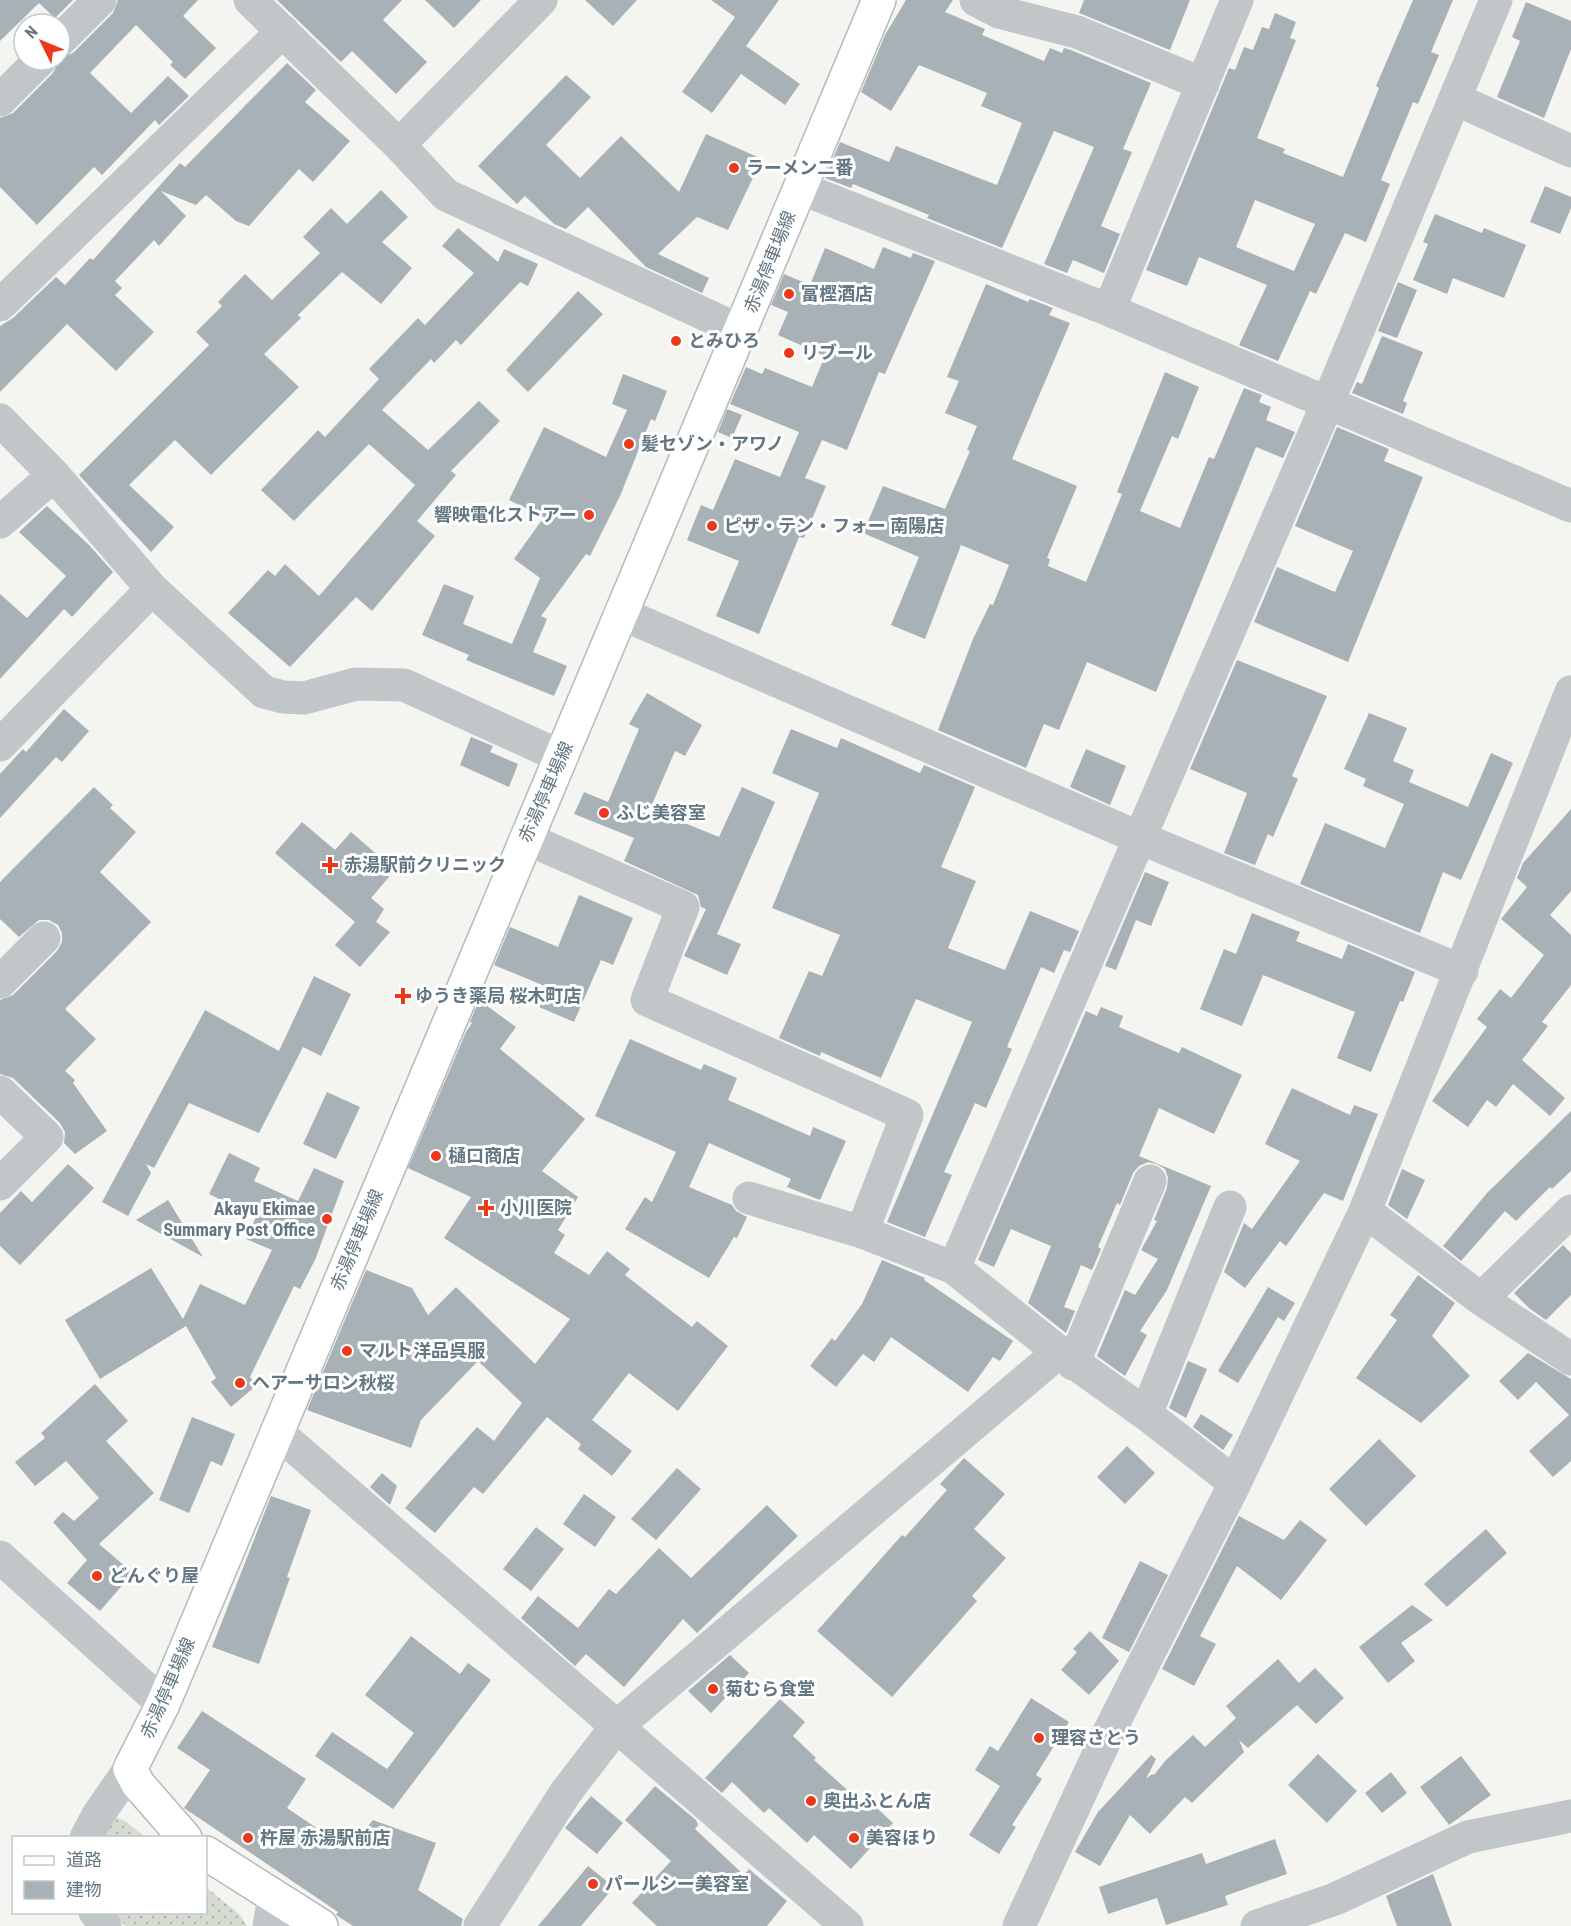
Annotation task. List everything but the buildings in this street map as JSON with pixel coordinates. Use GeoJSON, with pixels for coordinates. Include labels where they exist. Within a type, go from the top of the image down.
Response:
{"type":"FeatureCollection","features":[{"type":"Feature","properties":{"kind":"main road","name":"赤湯停車場線"},"geometry":{"type":"LineString","coordinates":[[130,1769],[164,1704],[525,838],[562,757],[620,613],[741,332],[879,0]]}},
{"type":"Feature","properties":{"kind":"main road"},"geometry":{"type":"LineString","coordinates":[[130,1769],[138,1784],[183,1836]]}},
{"type":"Feature","properties":{"kind":"main road"},"geometry":{"type":"LineString","coordinates":[[207,1854],[272,1911],[321,1926]]}},
{"type":"Feature","properties":{"kind":"street"},"geometry":{"type":"LineString","coordinates":[[72,28],[100,0]]}},
{"type":"Feature","properties":{"kind":"street"},"geometry":{"type":"LineString","coordinates":[[250,0],[399,145],[446,195],[741,332]]}},
{"type":"Feature","properties":{"kind":"street"},"geometry":{"type":"LineString","coordinates":[[399,145],[541,0]]}},
{"type":"Feature","properties":{"kind":"street"},"geometry":{"type":"LineString","coordinates":[[976,0],[999,12],[1077,32],[1203,84]]}},
{"type":"Feature","properties":{"kind":"street"},"geometry":{"type":"LineString","coordinates":[[1109,310],[1238,0]]}},
{"type":"Feature","properties":{"kind":"street"},"geometry":{"type":"LineString","coordinates":[[954,1268],[1328,402],[1496,0]]}},
{"type":"Feature","properties":{"kind":"street"},"geometry":{"type":"LineString","coordinates":[[0,305],[282,31]]}},
{"type":"Feature","properties":{"kind":"street"},"geometry":{"type":"LineString","coordinates":[[0,100],[28,72]]}},
{"type":"Feature","properties":{"kind":"street"},"geometry":{"type":"LineString","coordinates":[[1455,99],[1571,151]]}},
{"type":"Feature","properties":{"kind":"street"},"geometry":{"type":"LineString","coordinates":[[800,188],[1109,310],[1571,506]]}},
{"type":"Feature","properties":{"kind":"street"},"geometry":{"type":"LineString","coordinates":[[0,420],[54,475],[152,589],[264,692],[283,697],[304,698],[356,684],[404,685],[562,757]]}},
{"type":"Feature","properties":{"kind":"street"},"geometry":{"type":"LineString","coordinates":[[0,522],[54,475]]}},
{"type":"Feature","properties":{"kind":"street"},"geometry":{"type":"LineString","coordinates":[[0,745],[152,589]]}},
{"type":"Feature","properties":{"kind":"street"},"geometry":{"type":"LineString","coordinates":[[620,613],[1140,838],[1462,971]]}},
{"type":"Feature","properties":{"kind":"street"},"geometry":{"type":"LineString","coordinates":[[1019,1926],[1106,1738],[1235,1483],[1365,1211],[1571,692]]}},
{"type":"Feature","properties":{"kind":"street"},"geometry":{"type":"LineString","coordinates":[[525,838],[683,907],[647,1000],[907,1115],[862,1232]]}},
{"type":"Feature","properties":{"kind":"street"},"geometry":{"type":"LineString","coordinates":[[0,982],[44,938]]}},
{"type":"Feature","properties":{"kind":"street"},"geometry":{"type":"LineString","coordinates":[[0,1092],[47,1137],[0,1184]]}},
{"type":"Feature","properties":{"kind":"street"},"geometry":{"type":"LineString","coordinates":[[480,1926],[566,1792],[616,1727],[1066,1358],[1150,1181]]}},
{"type":"Feature","properties":{"kind":"street"},"geometry":{"type":"LineString","coordinates":[[749,1198],[862,1232],[954,1268],[1066,1358],[1146,1414],[1235,1483]]}},
{"type":"Feature","properties":{"kind":"street"},"geometry":{"type":"LineString","coordinates":[[1146,1414],[1230,1207]]}},
{"type":"Feature","properties":{"kind":"street"},"geometry":{"type":"LineString","coordinates":[[1365,1211],[1481,1299],[1571,1359]]}},
{"type":"Feature","properties":{"kind":"street"},"geometry":{"type":"LineString","coordinates":[[1481,1299],[1571,1211]]}},
{"type":"Feature","properties":{"kind":"street"},"geometry":{"type":"LineString","coordinates":[[277,1432],[847,1926]]}},
{"type":"Feature","properties":{"kind":"street"},"geometry":{"type":"LineString","coordinates":[[0,1557],[164,1704]]}},
{"type":"Feature","properties":{"kind":"street"},"geometry":{"type":"LineString","coordinates":[[87,1836],[98,1815],[130,1769]]}},
{"type":"Feature","properties":{"kind":"street"},"geometry":{"type":"LineString","coordinates":[[1257,1926],[1335,1899],[1468,1837],[1571,1816]]}},
{"type":"Feature","properties":{"kind":"street"},"geometry":{"type":"LineString","coordinates":[[96,1914],[105,1926]]}},
{"type":"Feature","properties":{"kind":"shaded area"},"geometry":{"type":"Polygon","coordinates":[[[115,1817],[125,1821],[144,1836],[103,1836],[115,1817]]]}},
{"type":"Feature","properties":{"kind":"shaded area"},"geometry":{"type":"Polygon","coordinates":[[[207,1888],[240,1915],[247,1926],[125,1926],[115,1914],[207,1914],[207,1888]]]}},
{"type":"Feature","properties":{"kind":"place","name":"ラーメン二番"},"geometry":{"type":"Point","coordinates":[734,168]}},
{"type":"Feature","properties":{"kind":"place","name":"富樫酒店"},"geometry":{"type":"Point","coordinates":[789,294]}},
{"type":"Feature","properties":{"kind":"place","name":"とみひろ"},"geometry":{"type":"Point","coordinates":[676,341]}},
{"type":"Feature","properties":{"kind":"place","name":"リブール"},"geometry":{"type":"Point","coordinates":[789,353]}},
{"type":"Feature","properties":{"kind":"place","name":"髪セゾン・アワノ"},"geometry":{"type":"Point","coordinates":[629,444]}},
{"type":"Feature","properties":{"kind":"place","name":"響映電化ストアー"},"geometry":{"type":"Point","coordinates":[589,515]}},
{"type":"Feature","properties":{"kind":"place","name":"ピザ・テン・フォー 南陽店"},"geometry":{"type":"Point","coordinates":[712,526]}},
{"type":"Feature","properties":{"kind":"place","name":"ふじ美容室"},"geometry":{"type":"Point","coordinates":[604,813]}},
{"type":"Feature","properties":{"kind":"place","name":"赤湯駅前クリニック"},"geometry":{"type":"Point","coordinates":[330,865]}},
{"type":"Feature","properties":{"kind":"place","name":"ゆうき薬局 桜木町店"},"geometry":{"type":"Point","coordinates":[403,996]}},
{"type":"Feature","properties":{"kind":"place","name":"樋口商店"},"geometry":{"type":"Point","coordinates":[436,1156]}},
{"type":"Feature","properties":{"kind":"place","name":"小川医院"},"geometry":{"type":"Point","coordinates":[486,1208]}},
{"type":"Feature","properties":{"kind":"place","name":"Akayu Ekimae Summary Post Office"},"geometry":{"type":"Point","coordinates":[327,1219]}},
{"type":"Feature","properties":{"kind":"place","name":"マルト洋品呉服"},"geometry":{"type":"Point","coordinates":[347,1351]}},
{"type":"Feature","properties":{"kind":"place","name":"ヘアーサロン秋桜"},"geometry":{"type":"Point","coordinates":[240,1383]}},
{"type":"Feature","properties":{"kind":"place","name":"どんぐり屋"},"geometry":{"type":"Point","coordinates":[97,1576]}},
{"type":"Feature","properties":{"kind":"place","name":"菊むら食堂"},"geometry":{"type":"Point","coordinates":[713,1689]}},
{"type":"Feature","properties":{"kind":"place","name":"理容さとう"},"geometry":{"type":"Point","coordinates":[1039,1738]}},
{"type":"Feature","properties":{"kind":"place","name":"奥出ふとん店"},"geometry":{"type":"Point","coordinates":[811,1801]}},
{"type":"Feature","properties":{"kind":"place","name":"杵屋 赤湯駅前店"},"geometry":{"type":"Point","coordinates":[248,1838]}},
{"type":"Feature","properties":{"kind":"place","name":"美容ほり"},"geometry":{"type":"Point","coordinates":[854,1838]}},
{"type":"Feature","properties":{"kind":"place","name":"パールシー美容室"},"geometry":{"type":"Point","coordinates":[593,1884]}}]}
